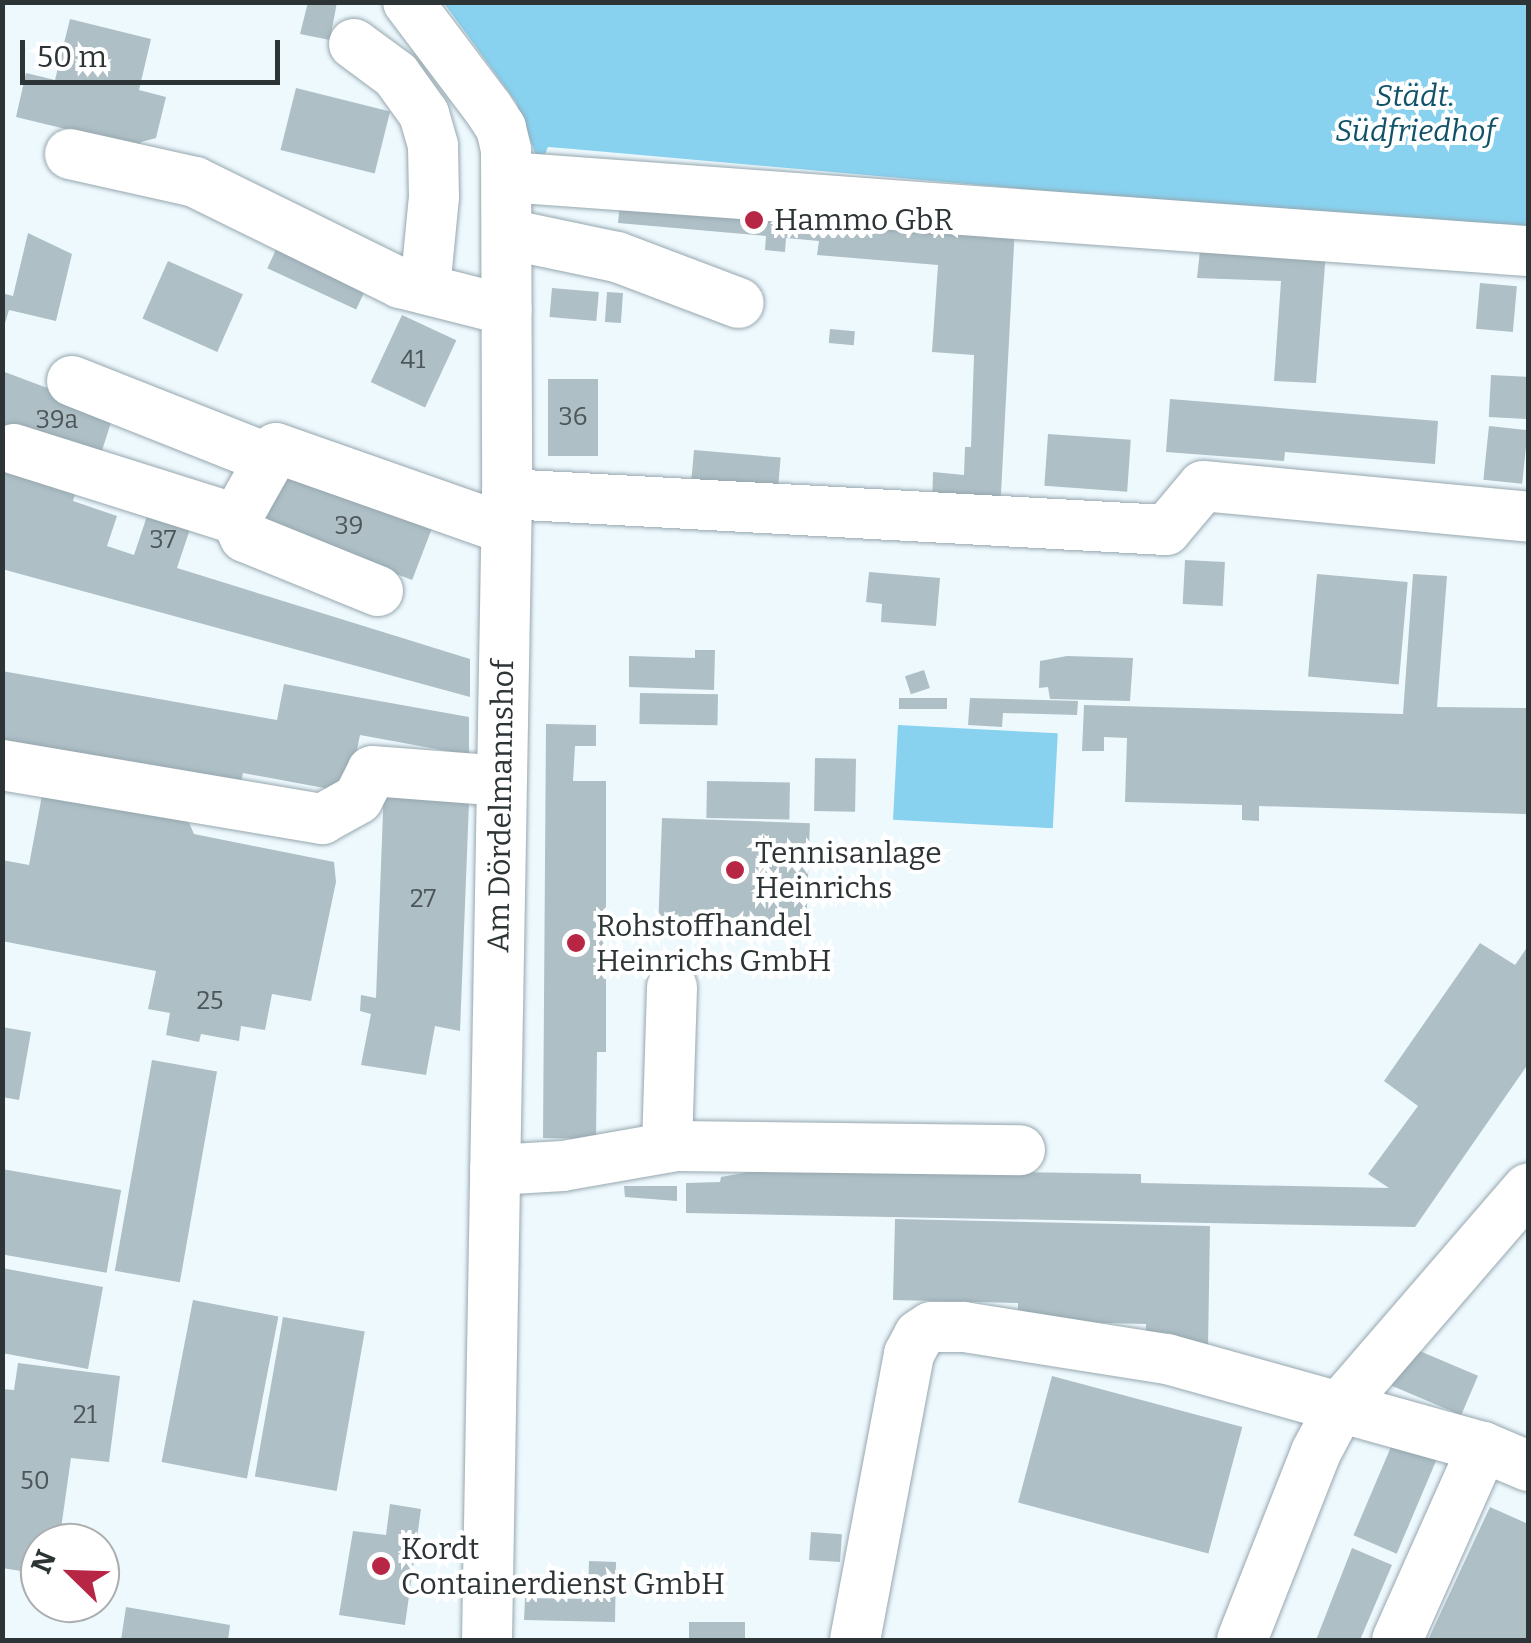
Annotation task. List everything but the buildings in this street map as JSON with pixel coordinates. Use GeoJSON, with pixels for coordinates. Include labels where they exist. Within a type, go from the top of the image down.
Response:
{"type":"FeatureCollection","features":[{"type":"Feature","properties":{"kind":"street","name":"Am Dördelmannshof"},"geometry":{"type":"LineString","coordinates":[[408,2],[501,128],[507,178],[506,511],[487,1640]]}},
{"type":"Feature","properties":{"kind":"street"},"geometry":{"type":"LineString","coordinates":[[354,44],[396,76],[424,114],[433,146],[434,180],[425,289]]}},
{"type":"Feature","properties":{"kind":"street"},"geometry":{"type":"LineString","coordinates":[[70,154],[195,182],[400,283],[507,310]]}},
{"type":"Feature","properties":{"kind":"street"},"geometry":{"type":"LineString","coordinates":[[507,178],[1528,251]]}},
{"type":"Feature","properties":{"kind":"street"},"geometry":{"type":"LineString","coordinates":[[507,234],[617,257],[739,304]]}},
{"type":"Feature","properties":{"kind":"street"},"geometry":{"type":"LineString","coordinates":[[72,381],[270,459]]}},
{"type":"Feature","properties":{"kind":"street"},"geometry":{"type":"LineString","coordinates":[[236,519],[276,448],[506,511],[1166,530],[1203,486],[1528,517]]}},
{"type":"Feature","properties":{"kind":"street"},"geometry":{"type":"LineString","coordinates":[[14,450],[236,519],[244,537],[378,591]]}},
{"type":"Feature","properties":{"kind":"street"},"geometry":{"type":"LineString","coordinates":[[2,765],[322,819],[358,798],[372,771],[501,781]]}},
{"type":"Feature","properties":{"kind":"street"},"geometry":{"type":"LineString","coordinates":[[667,1148],[672,987]]}},
{"type":"Feature","properties":{"kind":"street"},"geometry":{"type":"LineString","coordinates":[[495,1170],[563,1166],[667,1148],[1020,1150]]}},
{"type":"Feature","properties":{"kind":"street"},"geometry":{"type":"LineString","coordinates":[[1242,1640],[1316,1452],[1342,1405],[1528,1188]]}},
{"type":"Feature","properties":{"kind":"street"},"geometry":{"type":"LineString","coordinates":[[855,1640],[909,1354],[918,1335],[932,1327],[964,1327],[1167,1359],[1484,1447],[1528,1466]]}},
{"type":"Feature","properties":{"kind":"street"},"geometry":{"type":"LineString","coordinates":[[1396,1640],[1484,1447]]}},
{"type":"Feature","properties":{"kind":"green space","name":"Städt. Südfriedhof"},"geometry":{"type":"Polygon","coordinates":[[[444,3],[1528,3],[1528,234],[548,147],[540,166],[516,102],[444,3]]]}},
{"type":"Feature","properties":{"kind":"green space"},"geometry":{"type":"Polygon","coordinates":[[[898,725],[1058,733],[1053,828],[893,820],[898,725]]]}},
{"type":"Feature","properties":{"kind":"place","name":"Hammo GbR"},"geometry":{"type":"Point","coordinates":[754,220]}},
{"type":"Feature","properties":{"kind":"place","name":"Tennisanlage Heinrichs"},"geometry":{"type":"Point","coordinates":[735,870]}},
{"type":"Feature","properties":{"kind":"place","name":"Rohstoffhandel Heinrichs GmbH"},"geometry":{"type":"Point","coordinates":[576,943]}},
{"type":"Feature","properties":{"kind":"place","name":"Kordt Containerdienst GmbH"},"geometry":{"type":"Point","coordinates":[381,1566]}}]}
